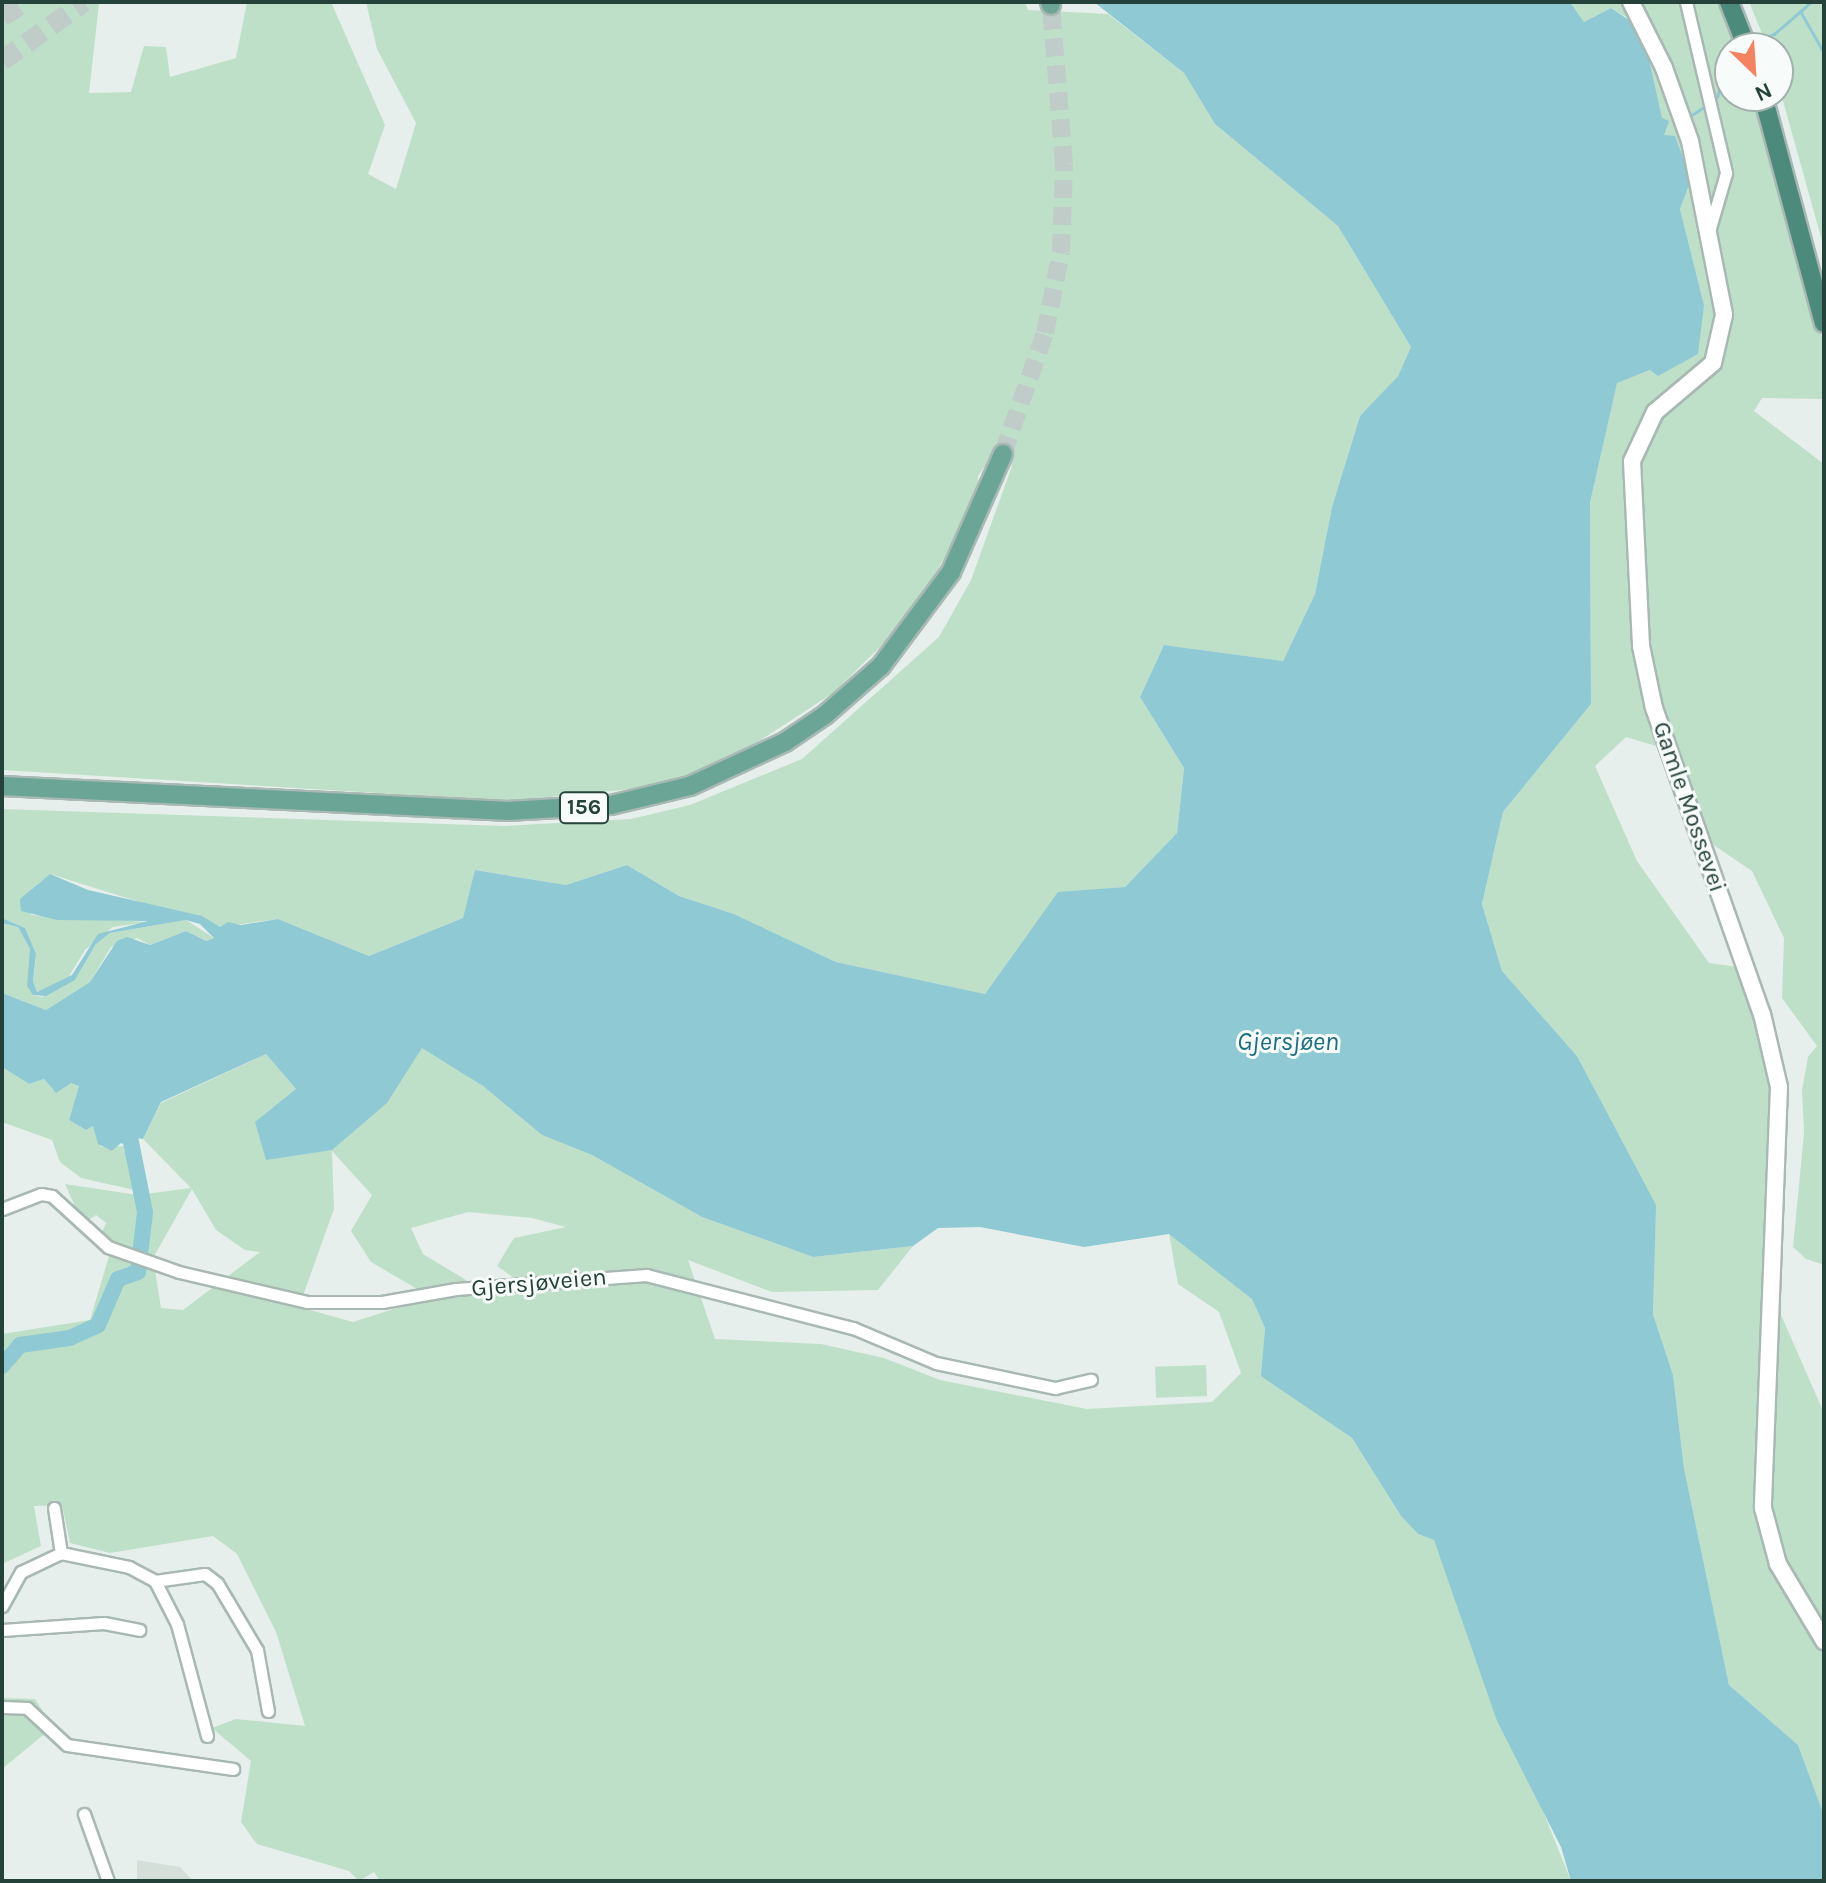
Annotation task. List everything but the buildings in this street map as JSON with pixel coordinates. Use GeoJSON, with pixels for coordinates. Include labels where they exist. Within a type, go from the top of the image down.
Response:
{"type":"FeatureCollection","features":[{"type":"Feature","properties":{"kind":"highway"},"geometry":{"type":"LineString","coordinates":[[1729,2],[1741,32]]}},
{"type":"Feature","properties":{"kind":"highway"},"geometry":{"type":"LineString","coordinates":[[1737,2],[1749,32]]}},
{"type":"Feature","properties":{"kind":"highway"},"geometry":{"type":"LineString","coordinates":[[1767,112],[1824,323]]}},
{"type":"Feature","properties":{"kind":"highway"},"geometry":{"type":"LineString","coordinates":[[1774,112],[1824,298]]}},
{"type":"Feature","properties":{"kind":"main road","name":"Gamle Mossevei"},"geometry":{"type":"LineString","coordinates":[[1631,2],[1677,105],[1710,228],[1724,315],[1719,351],[1703,375],[1655,412],[1632,461],[1640,631],[1654,708],[1762,1014],[1779,1087],[1763,1508],[1778,1564],[1824,1641]]}},
{"type":"Feature","properties":{"kind":"main road","name":"156"},"geometry":{"type":"LineString","coordinates":[[2,786],[507,811],[611,805],[690,786],[796,735],[881,666],[951,572],[1003,454]]}},
{"type":"Feature","properties":{"kind":"street"},"geometry":{"type":"LineString","coordinates":[[1686,2],[1726,173],[1710,228]]}},
{"type":"Feature","properties":{"kind":"street","name":"Gjersjøveien"},"geometry":{"type":"LineString","coordinates":[[2,1209],[41,1194],[52,1196],[94,1237],[140,1260],[307,1302],[342,1304],[456,1289],[646,1275],[853,1328],[936,1363],[1055,1388],[1091,1380]]}},
{"type":"Feature","properties":{"kind":"street"},"geometry":{"type":"LineString","coordinates":[[54,1508],[61,1553]]}},
{"type":"Feature","properties":{"kind":"street"},"geometry":{"type":"LineString","coordinates":[[2,1606],[21,1572],[61,1553],[129,1567],[155,1581],[177,1624],[207,1736]]}},
{"type":"Feature","properties":{"kind":"street"},"geometry":{"type":"LineString","coordinates":[[155,1581],[196,1573],[217,1583],[257,1650],[268,1711]]}},
{"type":"Feature","properties":{"kind":"street"},"geometry":{"type":"LineString","coordinates":[[2,1630],[43,1623],[104,1623],[139,1630]]}},
{"type":"Feature","properties":{"kind":"street"},"geometry":{"type":"LineString","coordinates":[[2,1707],[27,1708],[67,1745],[233,1769]]}},
{"type":"Feature","properties":{"kind":"street"},"geometry":{"type":"LineString","coordinates":[[84,1814],[108,1881]]}},
{"type":"Feature","properties":{"kind":"shaded area"},"geometry":{"type":"Polygon","coordinates":[[[137,1860],[180,1867],[193,1881],[137,1881],[137,1860]]]}},
{"type":"Feature","properties":{"kind":"green space"},"geometry":{"type":"Polygon","coordinates":[[[2,2],[121,2],[99,4],[89,93],[131,92],[144,46],[166,47],[170,77],[236,58],[247,2],[331,2],[385,125],[368,174],[396,189],[416,123],[377,49],[366,2],[1025,2],[1028,10],[1108,14],[1184,73],[1215,124],[1338,226],[1411,347],[1398,376],[1360,416],[1332,507],[1315,594],[1283,661],[1164,645],[1140,697],[1184,768],[1177,833],[1125,887],[1058,893],[985,994],[836,962],[734,914],[679,896],[627,865],[566,885],[476,870],[463,918],[369,956],[278,919],[220,927],[50,874],[32,889],[31,915],[148,922],[113,927],[85,950],[68,978],[37,992],[33,981],[36,958],[25,928],[2,918],[2,809],[504,826],[631,819],[690,805],[802,759],[939,637],[971,580],[1012,466],[1010,458],[999,452],[988,462],[978,476],[977,498],[934,577],[883,644],[833,693],[741,753],[684,778],[652,787],[509,801],[2,770],[2,2]]]}},
{"type":"Feature","properties":{"kind":"green space"},"geometry":{"type":"Polygon","coordinates":[[[1570,2],[1718,2],[1730,32],[1714,32],[1714,112],[1757,112],[1824,344],[1824,399],[1762,398],[1754,411],[1824,464],[1824,1265],[1806,1259],[1793,1247],[1804,1133],[1802,1090],[1808,1057],[1817,1046],[1782,998],[1784,938],[1752,871],[1715,846],[1675,793],[1656,746],[1626,737],[1595,766],[1637,861],[1709,963],[1746,968],[1762,1014],[1774,1119],[1771,1292],[1824,1413],[1824,1815],[1798,1745],[1729,1685],[1684,1468],[1673,1375],[1653,1314],[1655,1205],[1577,1056],[1502,971],[1482,904],[1503,812],[1591,704],[1590,503],[1617,382],[1651,370],[1704,305],[1680,209],[1691,180],[1664,135],[1648,55],[1629,19],[1611,8],[1584,22],[1570,2]]]}},
{"type":"Feature","properties":{"kind":"green space"},"geometry":{"type":"Polygon","coordinates":[[[1749,2],[1824,2],[1824,248],[1786,112],[1794,112],[1794,32],[1761,32],[1749,2]]]}},
{"type":"Feature","properties":{"kind":"green space"},"geometry":{"type":"Polygon","coordinates":[[[186,920],[214,938],[206,941],[186,931],[150,945],[137,938],[111,947],[90,982],[46,1010],[2,993],[2,923],[18,927],[30,949],[33,995],[42,997],[75,980],[96,944],[110,933],[186,920]]]}},
{"type":"Feature","properties":{"kind":"green space"},"geometry":{"type":"Polygon","coordinates":[[[422,1047],[483,1086],[542,1135],[592,1155],[702,1217],[813,1257],[913,1246],[878,1290],[772,1292],[688,1260],[715,1339],[821,1344],[884,1358],[940,1380],[1087,1409],[1212,1402],[1241,1373],[1219,1312],[1178,1284],[1169,1234],[1212,1264],[1252,1299],[1265,1328],[1262,1376],[1352,1438],[1401,1516],[1418,1534],[1434,1540],[1571,1881],[380,1881],[374,1872],[359,1881],[349,1871],[257,1844],[241,1822],[251,1761],[212,1728],[236,1719],[305,1726],[276,1632],[237,1554],[213,1536],[110,1553],[70,1543],[62,1505],[34,1506],[41,1546],[2,1564],[2,1334],[90,1320],[112,1246],[100,1236],[106,1223],[96,1215],[83,1224],[65,1184],[138,1195],[191,1188],[143,1139],[161,1103],[266,1054],[296,1089],[387,1103],[422,1047]],[[332,1151],[334,1209],[299,1307],[353,1322],[431,1297],[371,1262],[351,1231],[372,1195],[332,1151]],[[192,1189],[153,1258],[161,1308],[183,1310],[260,1252],[245,1250],[216,1230],[192,1189]],[[468,1212],[411,1228],[423,1254],[471,1283],[528,1288],[497,1266],[514,1238],[566,1227],[532,1218],[468,1212]]]}},
{"type":"Feature","properties":{"kind":"green space"},"geometry":{"type":"Polygon","coordinates":[[[2,1067],[29,1084],[44,1079],[53,1090],[71,1083],[79,1086],[69,1120],[86,1130],[93,1126],[101,1147],[129,1146],[130,1137],[139,1191],[81,1178],[60,1162],[52,1140],[2,1122],[2,1067]]]}},
{"type":"Feature","properties":{"kind":"green space"},"geometry":{"type":"Polygon","coordinates":[[[1206,1365],[1207,1396],[1156,1398],[1155,1367],[1206,1365]]]}},
{"type":"Feature","properties":{"kind":"green space"},"geometry":{"type":"Polygon","coordinates":[[[2,1698],[35,1699],[53,1727],[2,1769],[2,1698]]]}},
{"type":"Feature","properties":{"kind":"water","name":"Gjersjøen"},"geometry":{"type":"Polygon","coordinates":[[[1094,2],[1570,2],[1584,22],[1611,8],[1629,20],[1648,55],[1662,118],[1669,121],[1664,135],[1675,136],[1691,180],[1680,209],[1704,305],[1698,354],[1658,376],[1650,370],[1617,383],[1590,503],[1591,704],[1503,812],[1482,904],[1502,971],[1577,1056],[1656,1205],[1653,1314],[1673,1375],[1684,1468],[1729,1685],[1798,1745],[1824,1815],[1824,1881],[1571,1881],[1561,1847],[1497,1721],[1434,1540],[1418,1534],[1401,1516],[1352,1438],[1261,1376],[1265,1328],[1252,1299],[1169,1234],[1084,1247],[980,1227],[938,1228],[913,1246],[813,1257],[702,1217],[592,1155],[542,1135],[483,1086],[422,1048],[387,1103],[332,1150],[266,1160],[255,1122],[296,1089],[266,1054],[161,1102],[143,1139],[130,1137],[129,1147],[121,1143],[112,1151],[98,1144],[93,1126],[86,1130],[69,1120],[79,1086],[71,1083],[56,1093],[44,1079],[29,1084],[2,1067],[2,993],[46,1010],[90,982],[117,941],[127,937],[150,945],[186,931],[206,941],[214,938],[200,924],[186,920],[110,933],[96,944],[75,980],[46,996],[33,995],[27,986],[30,949],[18,927],[2,923],[2,918],[25,928],[36,954],[33,981],[37,992],[72,975],[98,934],[148,921],[57,920],[21,911],[20,899],[50,874],[88,890],[202,916],[220,927],[228,922],[241,925],[278,919],[369,956],[463,918],[475,870],[566,885],[627,865],[679,896],[734,914],[836,962],[985,994],[1058,892],[1125,887],[1177,833],[1184,768],[1140,697],[1164,645],[1283,661],[1315,594],[1332,507],[1360,416],[1398,376],[1411,347],[1338,226],[1215,124],[1184,73],[1094,2]]]}},
{"type":"Feature","properties":{"kind":"waterway"},"geometry":{"type":"LineString","coordinates":[[1776,32],[1811,2]]}},
{"type":"Feature","properties":{"kind":"waterway"},"geometry":{"type":"LineString","coordinates":[[1800,11],[1824,53]]}},
{"type":"Feature","properties":{"kind":"waterway"},"geometry":{"type":"LineString","coordinates":[[1690,116],[1704,107]]}},
{"type":"Feature","properties":{"kind":"waterway"},"geometry":{"type":"LineString","coordinates":[[2,1366],[20,1345],[70,1338],[98,1325],[118,1279],[138,1272],[145,1212],[130,1137]]}},
{"type":"Feature","properties":{"kind":"tunnel"},"geometry":{"type":"LineString","coordinates":[[2,17],[24,2]]}},
{"type":"Feature","properties":{"kind":"tunnel"},"geometry":{"type":"LineString","coordinates":[[2,61],[84,2]]}},
{"type":"Feature","properties":{"kind":"tunnel"},"geometry":{"type":"LineString","coordinates":[[1003,454],[1045,333],[1061,252],[1064,164],[1051,5]]}}]}
